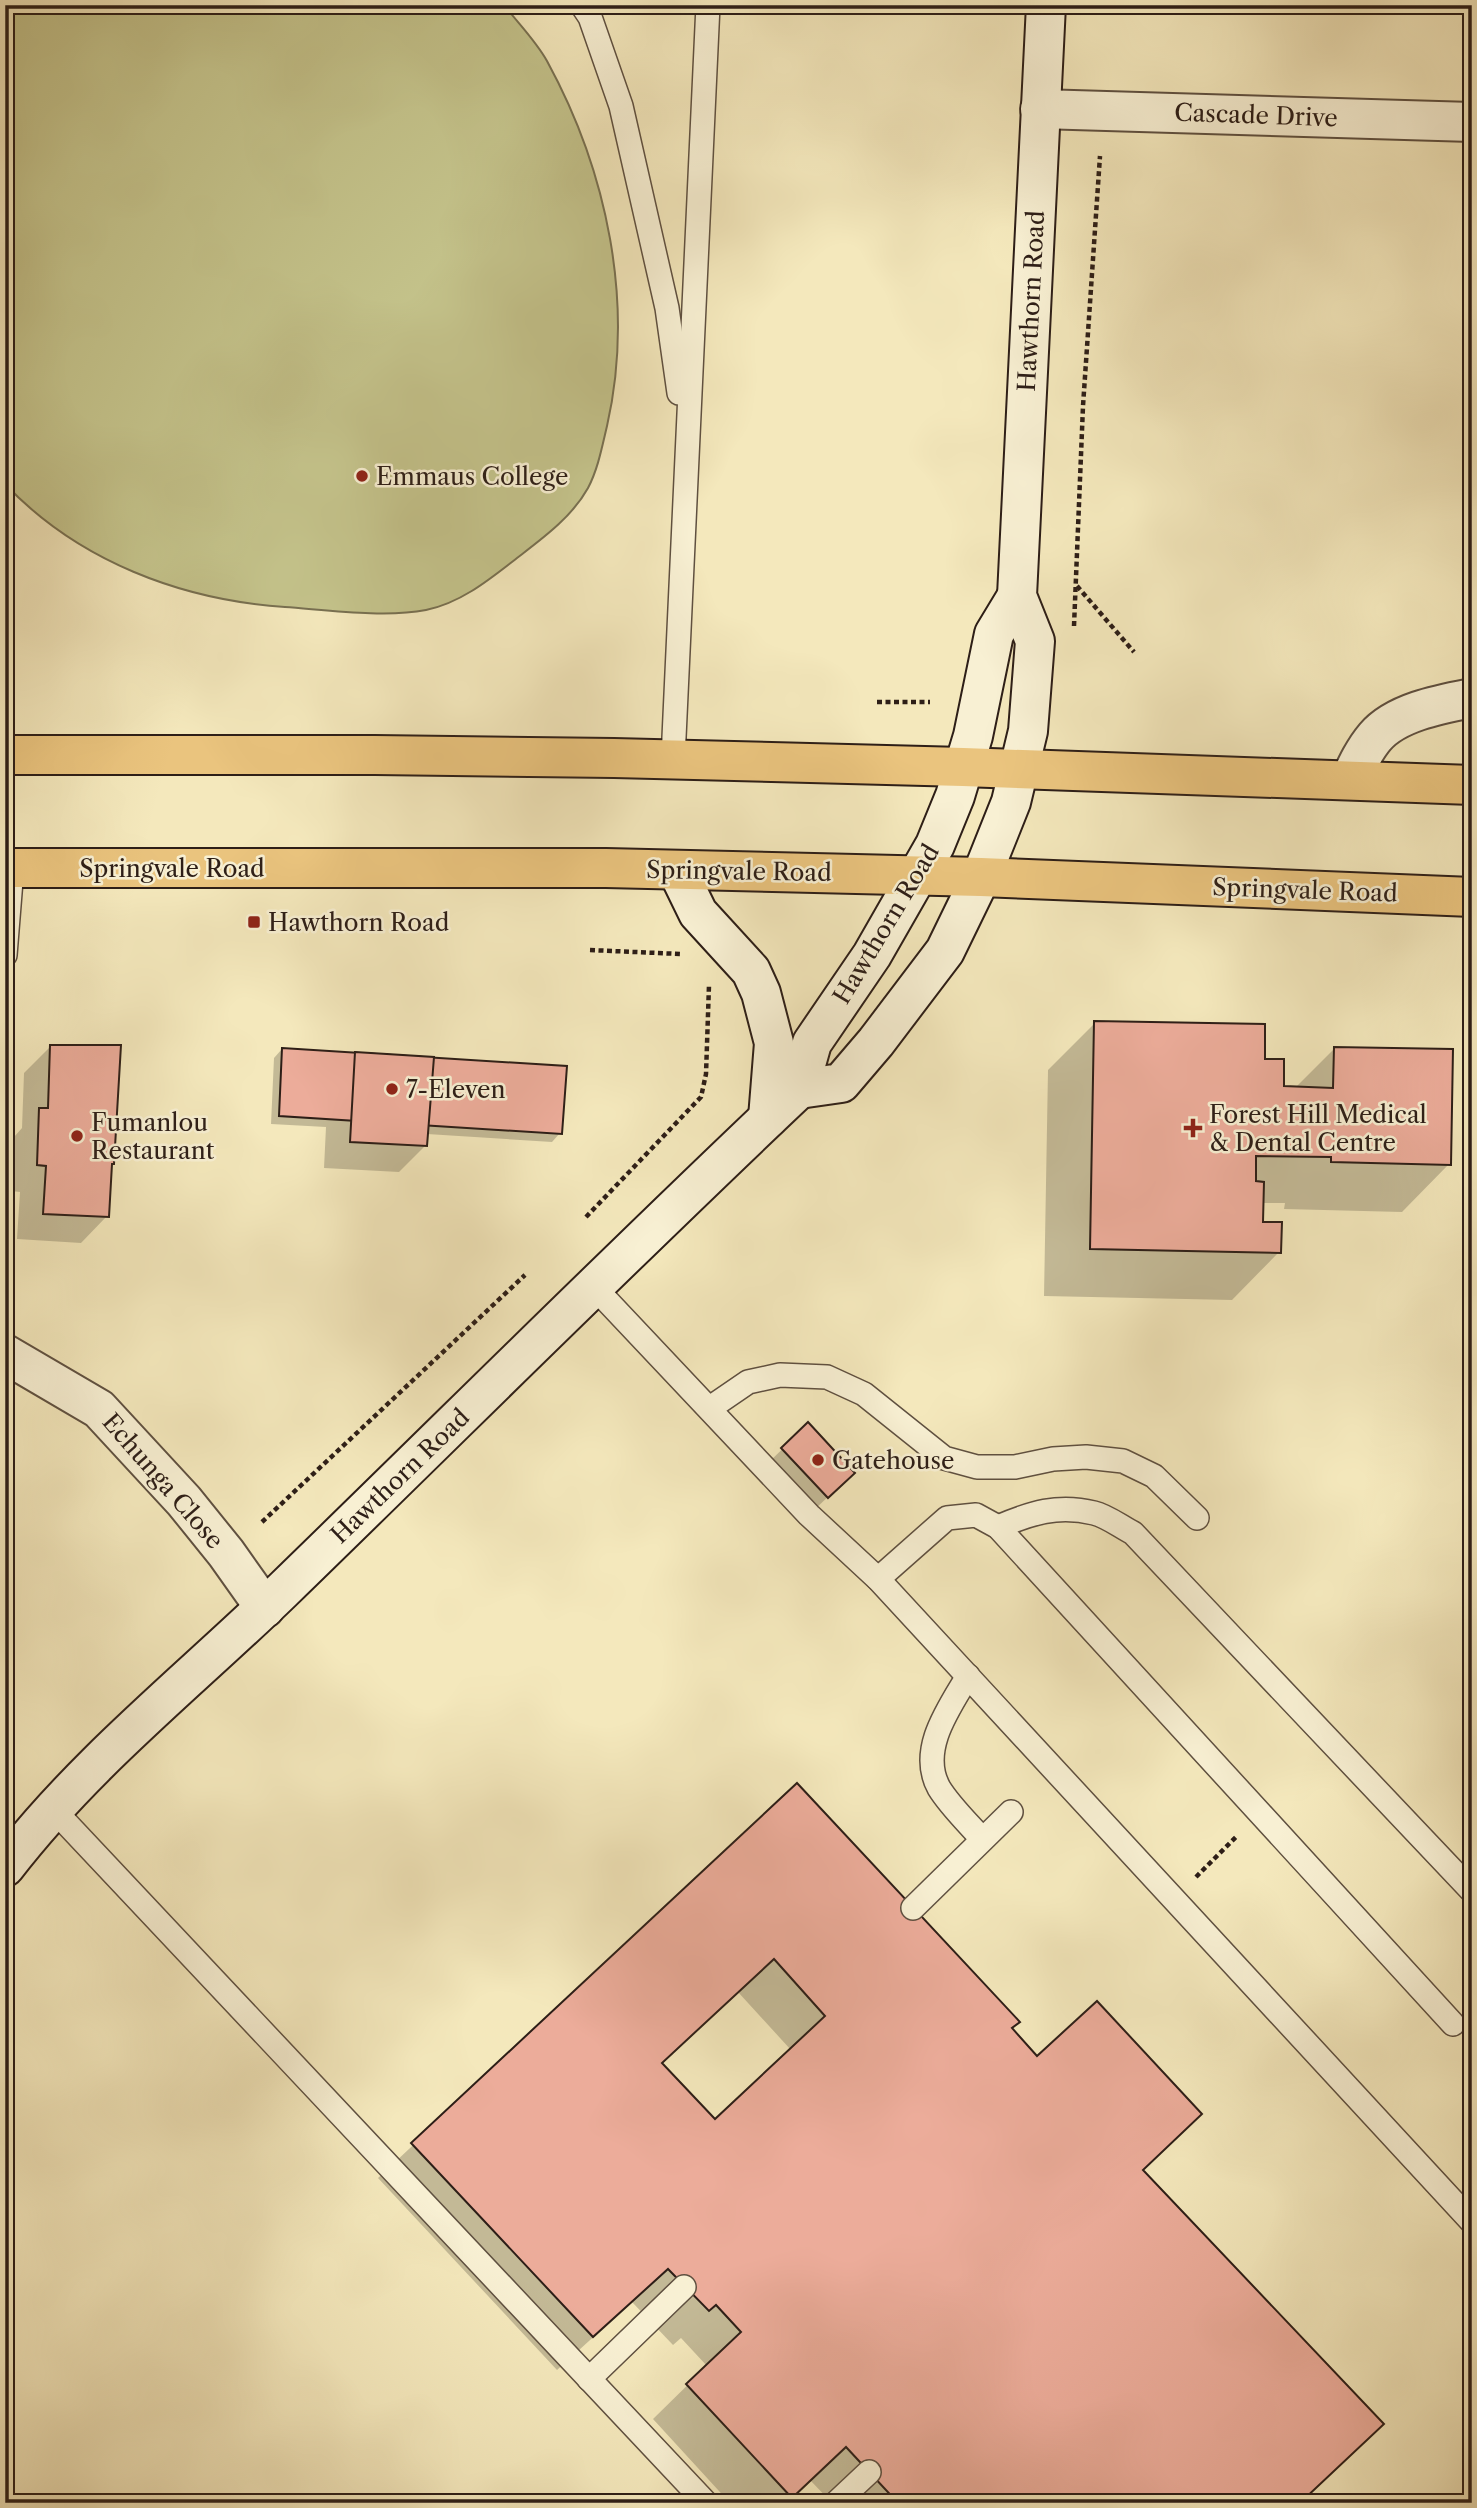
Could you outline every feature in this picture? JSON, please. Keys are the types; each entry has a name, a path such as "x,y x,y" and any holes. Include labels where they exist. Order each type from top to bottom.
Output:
{"highway":[{"path":"5,755 415,755 673,759 1472,785"},
{"name":"Springvale Road","path":"9,868 677,870 981,877 1472,897"}],"main road":[{"name":"Hawthorn Road","path":"799,1089 841,1083 876,1042 945,951 981,877 1011,802 1020,770 1028,730 1035,641 1017,596 1046,5"},
{"name":"Cascade Drive","path":"1040,109 1472,122"},
{"name":"Hawthorn Road","path":"5,1867 53,1809 265,1608 799,1089 812,1043 872,955 920,875 950,808 973,736 994,634 1017,596"},
{"path":"1350,780 1377,734 1400,719 1433,705 1472,698"},
{"path":"677,870 698,912 751,971 761,993 774,1042 768,1118"},
{"name":"Echunga Close","path":"5,1354 99,1409 192,1511 265,1608"}],"lane":[{"path":"582,5 590,17 621,106 667,308 686,448"},
{"path":"673,759 708,5"},
{"path":"5,956 9,868"},
{"path":"594,1287 809,1515 878,1579 1472,2222"},
{"path":"710,1408 748,1382 780,1375 827,1377 864,1394 944,1458 977,1467 1015,1467 1053,1459 1086,1457 1123,1461 1154,1476 1197,1518"},
{"path":"998,1527 1022,1516 1055,1508 1096,1513 1133,1533 1472,1891"},
{"path":"878,1579 947,1518 976,1515 998,1527 1452,2024"},
{"path":"968,1676 941,1721 931,1760 939,1787 982,1839"},
{"path":"53,1809 706,2503"},
{"path":"913,1908 1011,1812"},
{"path":"589,2379 684,2287"},
{"path":"836,2503 869,2472"}],"path":[{"path":"1073,639 1083,406 1100,156"},
{"path":"1076,585 1134,652"},
{"path":"877,702 930,702"},
{"path":"590,950 693,955"},
{"path":"586,1217 701,1097 706,1074 709,981"},
{"path":"262,1522 525,1275"},
{"path":"1174,1898 1260,1813"}],"shaded area":[{"name":"Emmaus College","path":"5,5 504,5 543,54 568,103 600,192 610,239 618,333 615,380 597,466 588,488 574,508 537,543 463,596 439,607 393,613 246,603 208,596 133,572 98,555 65,535 34,511 5,484"}],"building":[{"path":"1094,1021 1265,1024 1265,1059 1284,1059 1284,1086 1333,1088 1334,1047 1453,1049 1451,1165 1331,1162 1331,1157 1256,1156 1256,1181 1264,1182 1263,1222 1282,1222 1281,1253 1090,1249"},
{"name":"Fumanlou Restaurant","path":"50,1045 121,1045 109,1217 43,1214 46,1166 37,1165 39,1108 48,1108"},
{"path":"282,1048 567,1066 562,1134 279,1116"},
{"name":"7-Eleven","path":"355,1052 434,1057 427,1146 350,1142"},
{"name":"Gatehouse","path":"808,1422 855,1473 828,1498 781,1448"},
{"path":"797,1783 1020,2022 1012,2028 1037,2056 1097,2001 1202,2114 1143,2170 1384,2424 1300,2503 898,2503 846,2447 792,2498 686,2384 741,2332 716,2305 709,2311 668,2269 593,2337 411,2143","holes":["774,1959 825,2016 715,2119 662,2063"]}],"place":[{"name":"Emmaus College","path":"362,476"},
{"name":"Hawthorn Road","path":"254,922"},
{"name":"7-Eleven","path":"392,1089"},
{"name":"Forest Hill Medical & Dental Centre","path":"1193,1128"},
{"name":"Fumanlou Restaurant","path":"77,1136"},
{"name":"Gatehouse","path":"818,1460"}]}
